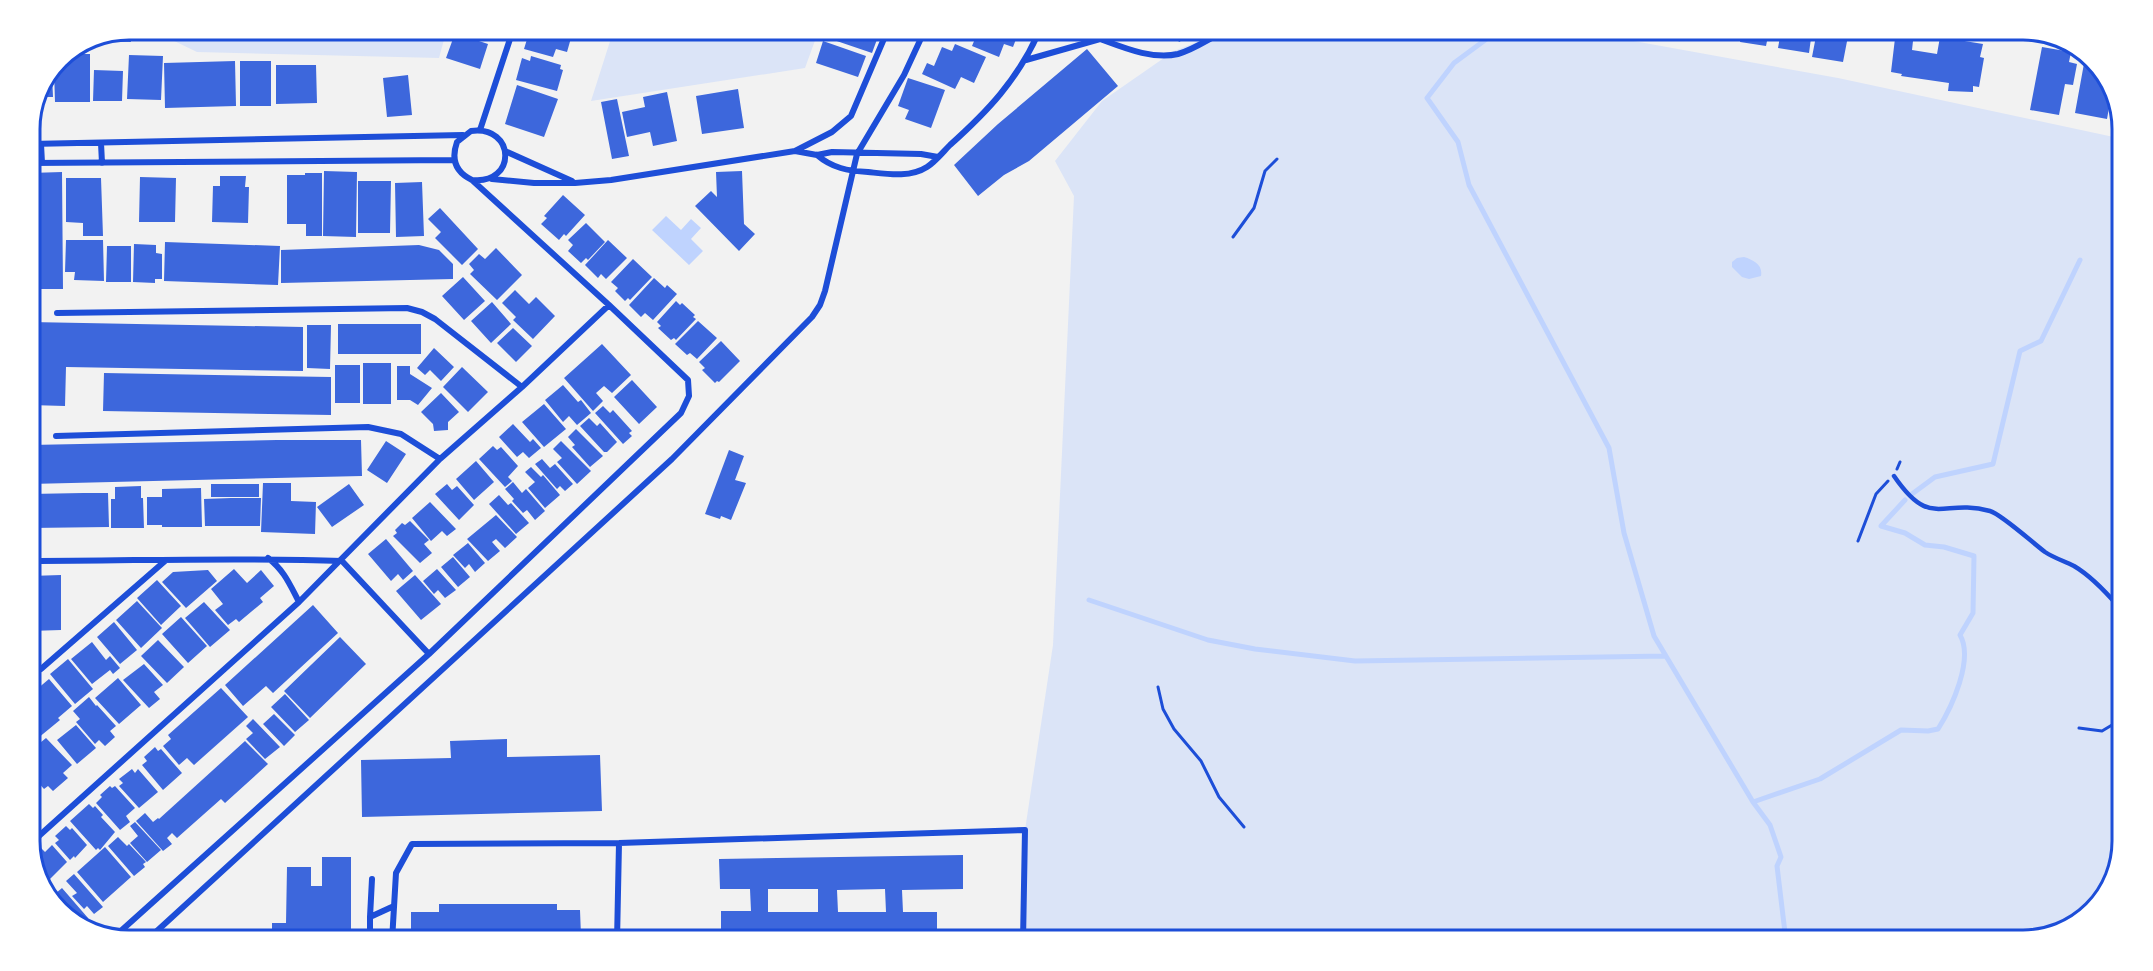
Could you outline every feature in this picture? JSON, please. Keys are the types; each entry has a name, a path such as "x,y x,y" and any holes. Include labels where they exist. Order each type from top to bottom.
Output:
{"street":[{"path":"480,130 508,41"},
{"path":"472,180 575,183 611,180 795,151 831,132 851,116 882,41"},
{"path":"158,930 672,459 812,317 825,291 857,154 904,75 920,41"},
{"path":"817,155 828,165 854,171 895,174 909,173 927,167 976,122 1011,82 1026,60 1035,41"},
{"path":"1026,60 1094,41"},
{"path":"1107,41 1161,56 1177,54 1205,41"},
{"path":"122,930 429,654 681,413 689,396 688,380 472,180 460,172 454,160 457,142 463,135 471,131 489,131 502,142 505,151 503,167 491,179"},
{"path":"454,160 42,163 41,144 463,135"},
{"path":"101,143 102,163"},
{"path":"505,151 575,183"},
{"path":"795,151 817,155 832,152 921,154 938,157"},
{"path":"41,834 300,602 440,459 522,387 609,305"},
{"path":"57,313 406,308 422,312 435,319 522,387"},
{"path":"56,436 369,427 401,434 440,459"},
{"path":"41,561 267,558 342,561 429,654"},
{"path":"267,558 284,573 300,602"},
{"path":"41,669 165,561"},
{"path":"393,930 396,873 412,844 619,843 1025,830 1023,930"},
{"path":"617,930 619,843"},
{"path":"370,930 372,879"},
{"path":"370,917 394,906"}],"lane":[{"path":"1894,476 1905,492 1916,502 1930,509 1992,511 2046,553 2083,573 2105,590 2112,599"}],"path":[{"path":"1233,237 1254,208 1265,171 1278,159"},
{"path":"1858,541 1876,494 1894,476 1900,462"},
{"path":"1158,687 1163,709 1174,729 1201,760 1219,797 1244,827"},
{"path":"2079,728 2102,731 2112,725"}],"shaded area":[{"path":"174,41 444,41 439,58 197,52"},
{"path":"610,41 815,41 805,68 591,101"},
{"path":"1200,41 1634,41 1838,78 2112,137 2112,842 2111,859 2106,876 2090,900 2073,916 2052,926 2024,930 1024,930 1025,830 1053,645 1074,196 1055,161 1102,101 1174,51"}],"water":[{"path":"666,216 681,230 691,219 701,228 691,239 703,251 689,265 652,230"},
{"path":"1744,257 1757,264 1761,269 1761,276 1749,279 1742,277 1732,267 1732,262"}],"building":[{"path":"452,41 479,41 488,44 480,69 446,58"},
{"path":"526,41 570,41 567,52 556,49 553,57 524,49"},
{"path":"823,41 866,56 858,77 816,63"},
{"path":"837,41 876,41 872,53"},
{"path":"974,41 1015,41 1013,47 1004,44 999,57 972,46"},
{"path":"1740,41 1767,41 1766,46"},
{"path":"1779,41 1811,41 1809,53 1778,48"},
{"path":"1815,41 1847,41 1843,62 1812,57"},
{"path":"1895,41 1913,41 1912,50 1937,54 1939,41 1983,44 1980,57 1984,58 1979,87 1973,86 1973,92 1948,91 1949,83 1901,76 1902,74 1891,72"},
{"path":"955,44 986,57 974,83 961,77 955,89 922,74 927,63 934,66 942,47 952,51"},
{"path":"2042,47 2068,52 2071,54 2069,62 2077,64 2073,85 2065,84 2059,115 2030,110"},
{"path":"1087,49 1118,86 1029,161 1004,175 978,196 954,165 998,124"},
{"path":"82,54 90,54 90,102 55,102 54,83 59,75"},
{"path":"129,55 163,56 161,100 127,99"},
{"path":"531,56 561,65 560,69 563,70 557,91 516,80 522,58 530,61"},
{"path":"235,61 236,106 165,108 164,63"},
{"path":"240,61 271,61 271,106 240,106"},
{"path":"276,65 316,65 317,103 276,104"},
{"path":"2084,65 2094,75 2106,95 2109,107 2107,119 2075,113"},
{"path":"94,70 123,71 122,101 93,101"},
{"path":"408,75 412,115 387,117 383,78"},
{"path":"908,78 945,90 931,128 905,119 909,110 898,106"},
{"path":"517,85 558,99 544,137 505,124"},
{"path":"53,86 53,97 47,97"},
{"path":"738,89 744,128 702,134 696,96"},
{"path":"667,92 677,141 653,146 650,132 627,137 622,112 645,107 643,97"},
{"path":"617,99 629,156 612,159 601,102"},
{"path":"324,171 357,172 356,237 323,236"},
{"path":"742,171 744,224 755,234 739,251 695,206 711,191 717,197 716,172"},
{"path":"62,172 63,289 41,289 41,173"},
{"path":"305,173 322,173 322,236 306,236 306,224 287,224 287,175 305,175"},
{"path":"220,176 246,176 245,187 249,187 248,223 212,222 213,186 220,186"},
{"path":"140,177 176,178 175,222 139,222"},
{"path":"66,178 101,178 103,236 83,236 83,223 66,222"},
{"path":"358,181 391,181 390,233 358,233"},
{"path":"422,182 424,236 396,237 395,183"},
{"path":"563,195 585,215 566,236 564,234 559,240 541,224 547,218 544,216"},
{"path":"440,208 478,249 462,265 435,238 441,232 428,219"},
{"path":"586,223 605,242 588,260 586,258 581,263 568,251 573,245 568,240"},
{"path":"66,240 103,240 104,281 74,280 75,272 65,272"},
{"path":"608,240 627,258 606,279 601,274 598,278 585,265"},
{"path":"165,242 280,246 278,285 164,281"},
{"path":"134,244 156,245 156,253 162,254 162,279 155,279 155,283 133,282"},
{"path":"419,245 439,250 453,264 453,279 281,283 281,250"},
{"path":"107,246 131,246 131,282 106,282"},
{"path":"496,248 522,275 497,300 470,274 474,270 469,264 479,254 485,259"},
{"path":"633,259 652,277 630,300 628,298 625,301 615,291 618,288 611,282"},
{"path":"463,277 485,301 464,320 442,296"},
{"path":"654,278 665,288 667,285 677,294 653,320 645,313 641,317 629,305"},
{"path":"515,290 529,304 536,297 555,316 533,339 513,320 516,317 502,303"},
{"path":"676,301 680,305 682,303 695,315 693,317 696,319 676,340 674,338 671,340 658,328 661,326 657,322"},
{"path":"492,302 511,324 491,343 471,321"},
{"path":"698,321 717,338 697,359 690,353 687,355 675,344"},
{"path":"41,322 303,327 303,371 66,367 65,406 41,405"},
{"path":"338,324 421,324 421,354 338,354"},
{"path":"307,325 331,325 330,369 307,368"},
{"path":"513,328 532,346 516,362 497,343"},
{"path":"721,341 740,361 719,382 715,383 702,370 705,368 699,362"},
{"path":"602,344 631,375 612,393 604,386 596,393 603,401 593,411 564,378"},
{"path":"434,348 454,367 441,381 430,370 425,375 417,368"},
{"path":"363,363 391,363 391,404 363,404"},
{"path":"335,365 360,365 360,403 335,403"},
{"path":"397,366 410,366 410,374 432,388 418,405 410,400 397,400"},
{"path":"462,367 488,392 468,412 443,387"},
{"path":"104,373 331,377 331,415 103,411"},
{"path":"632,380 657,407 639,424 614,397"},
{"path":"563,385 578,402 581,400 591,413 577,425 569,416 563,422 545,400"},
{"path":"441,393 459,412 448,422 448,430 434,431 433,424 421,412"},
{"path":"544,404 566,429 544,447 522,422"},
{"path":"603,406 610,413 613,410 632,431 629,433 632,436 623,444 595,413"},
{"path":"589,418 597,426 600,423 617,442 607,452 604,452 580,426"},
{"path":"513,424 530,442 533,439 541,448 529,458 523,452 517,457 499,437"},
{"path":"576,429 603,456 590,467 572,447 575,445 568,437"},
{"path":"361,440 362,476 41,484 41,445"},
{"path":"386,441 406,454 387,483 367,470"},
{"path":"561,441 591,471 577,484 557,462 562,458 553,449"},
{"path":"493,446 497,450 501,447 518,466 508,477 512,481 505,487 479,459"},
{"path":"729,450 744,456 735,480 746,483 731,520 705,514"},
{"path":"542,459 550,468 555,464 573,484 565,491 560,486 557,489 535,464"},
{"path":"476,461 494,482 474,500 456,479"},
{"path":"531,467 541,477 543,475 560,495 545,508 528,488 535,482 525,472"},
{"path":"513,482 522,493 526,489 545,511 535,520 527,510 523,513 505,489"},
{"path":"263,483 291,483 291,501 316,502 315,534 261,532"},
{"path":"211,484 259,484 259,497 211,497"},
{"path":"349,484 364,505 332,527 317,507"},
{"path":"447,484 452,490 457,486 474,505 459,520 435,494"},
{"path":"141,486 144,528 111,528 111,499 115,499 115,487"},
{"path":"201,488 202,527 147,525 147,497 162,497 162,489"},
{"path":"108,493 109,527 41,528 41,494"},
{"path":"499,495 508,505 511,503 529,523 516,534 489,504"},
{"path":"261,498 260,526 205,526 204,499"},
{"path":"430,502 456,529 447,536 442,531 431,541 412,518"},
{"path":"496,515 517,537 505,548 496,539 492,542 500,551 488,561 467,539"},
{"path":"410,521 429,540 424,544 432,553 420,563 393,536 402,523 405,525"},
{"path":"386,539 413,571 403,580 398,574 391,581 368,554"},
{"path":"468,543 485,563 475,572 469,564 465,568 453,555"},
{"path":"453,557 470,577 458,587 441,567"},
{"path":"234,569 247,583 261,570 274,586 260,598 263,602 239,622 236,619 228,625 215,610 223,604 211,589"},
{"path":"437,569 456,590 445,598 438,590 434,594 423,581"},
{"path":"208,570 217,581 186,608 162,582 173,572"},
{"path":"61,575 61,630 41,631 41,576"},
{"path":"415,575 441,604 421,620 396,591"},
{"path":"157,580 181,606 161,625 137,598"},
{"path":"137,601 162,628 141,648 116,620"},
{"path":"204,602 230,630 210,647 185,618"},
{"path":"313,605 338,633 273,693 266,686 243,706 225,685"},
{"path":"181,617 207,646 188,663 162,634"},
{"path":"114,622 137,650 120,664 97,637"},
{"path":"340,637 366,664 310,718 284,691"},
{"path":"158,640 184,667 167,683 141,656"},
{"path":"92,642 106,660 110,656 120,668 113,674 110,670 92,684 71,659"},
{"path":"68,659 93,689 75,704 50,674"},
{"path":"144,664 163,685 154,692 160,699 149,708 123,680"},
{"path":"118,678 141,705 119,724 95,698"},
{"path":"49,679 72,706 58,718 60,720 41,736 41,686"},
{"path":"221,688 248,717 194,765 187,758 179,765 163,746 171,739 168,735"},
{"path":"285,694 309,720 295,732 271,707"},
{"path":"89,697 116,726 110,731 115,737 105,746 99,740 95,744 76,722 80,719 73,711"},
{"path":"274,714 295,735 284,746 263,724"},
{"path":"253,719 280,747 265,759 246,739 253,733 246,726"},
{"path":"76,725 96,748 77,764 57,740"},
{"path":"46,738 72,765 63,773 68,778 53,791 48,786 44,789 41,786 41,742"},
{"path":"507,739 507,757 600,755 602,811 362,817 361,760 451,758 450,741"},
{"path":"245,741 268,764 225,803 221,799 177,838 172,833 167,838 172,844 163,851 136,821 145,813 153,822 159,819"},
{"path":"155,747 158,751 161,749 182,773 163,790 142,765 147,761 144,757"},
{"path":"132,769 135,773 138,769 158,792 139,808 119,786 123,783 119,779"},
{"path":"110,786 112,788 115,786 135,808 126,816 130,822 120,830 96,803 102,797 100,795"},
{"path":"89,804 93,808 95,806 103,815 101,817 115,832 100,850 98,848 96,850 70,821"},
{"path":"135,822 161,850 147,862 130,843 138,836 130,826"},
{"path":"66,826 70,830 72,828 87,845 75,858 74,856 70,860 55,843 59,840 55,836"},
{"path":"118,837 127,846 129,844 146,862 143,864 145,867 134,876 108,846"},
{"path":"52,845 67,862 49,880 42,859 41,848 45,852"},
{"path":"105,847 131,877 103,902 77,872"},
{"path":"963,855 963,889 902,890 903,912 937,912 937,930 721,930 721,911 751,911 750,889 720,889 719,859","holes":["768,889 818,889 818,912 768,912","885,889 886,912 838,912 837,890"]},
{"path":"322,857 351,857 351,930 272,930 272,923 286,923 287,867 311,867 311,886 322,886"},
{"path":"74,874 103,907 94,914 87,906 84,909 72,896 77,893 66,881"},
{"path":"62,888 88,918 86,920 75,912 56,893"},
{"path":"439,904 557,904 557,910 580,910 581,930 411,930 411,912 439,912"}],"waterway":[{"path":"1484,41 1454,63 1427,98 1458,142 1469,185 1609,448 1624,533 1654,636 1753,802 1770,825 1781,857 1777,866 1785,930"},
{"path":"1912,494 1935,477 1993,464 2020,351 2041,341 2080,260"},
{"path":"1753,802 1820,779 1901,730 1938,729 1949,708 1960,683 1963,669 1964,645 1960,635 1973,613 1974,556 1944,547 1925,545 1905,533 1881,526 1905,500"},
{"path":"1089,600 1208,640 1255,649 1355,661 1665,656"}]}
